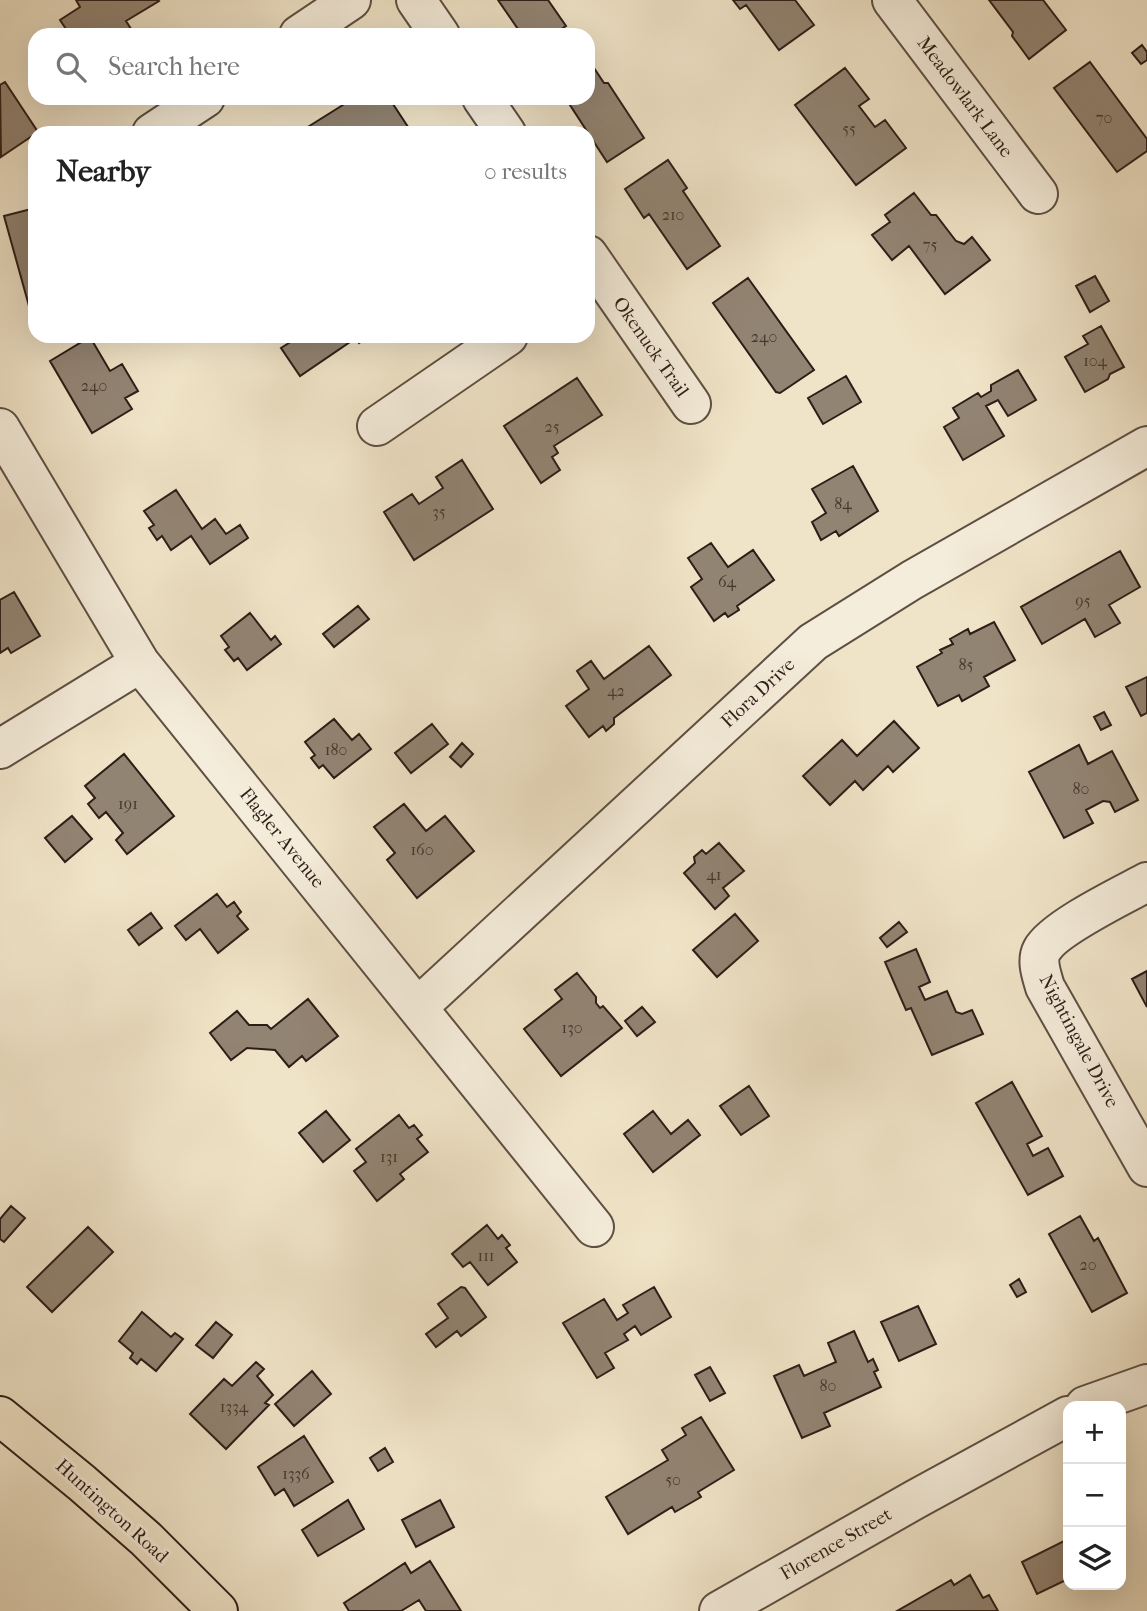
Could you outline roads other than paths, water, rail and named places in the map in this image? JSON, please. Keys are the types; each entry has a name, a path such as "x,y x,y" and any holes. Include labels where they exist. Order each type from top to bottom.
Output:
{"main road":[{"name":"Huntington Road","path":"0,1416 146,1539 218,1611"}],"street":[{"path":"309,28 351,0"},
{"path":"416,0 435,28"},
{"name":"Meadowlark Lane","path":"892,0 1038,194"},
{"path":"163,126 194,105"},
{"path":"487,105 501,126"},
{"name":"Okenuck Trail","path":"595,274 691,404"},
{"path":"377,426 498,343"},
{"name":"Flagler Avenue","path":"0,428 140,663 594,1227"},
{"name":"Flora Drive","path":"418,1007 813,642 912,580 1147,446"},
{"path":"0,749 140,663"},
{"name":"Nightingale Drive","path":"1147,882 1065,928 1042,950 1039,967 1045,986 1147,1167"},
{"path":"1099,1401 1147,1384"},
{"name":"Florence Street","path":"719,1611 1063,1419"}]}
